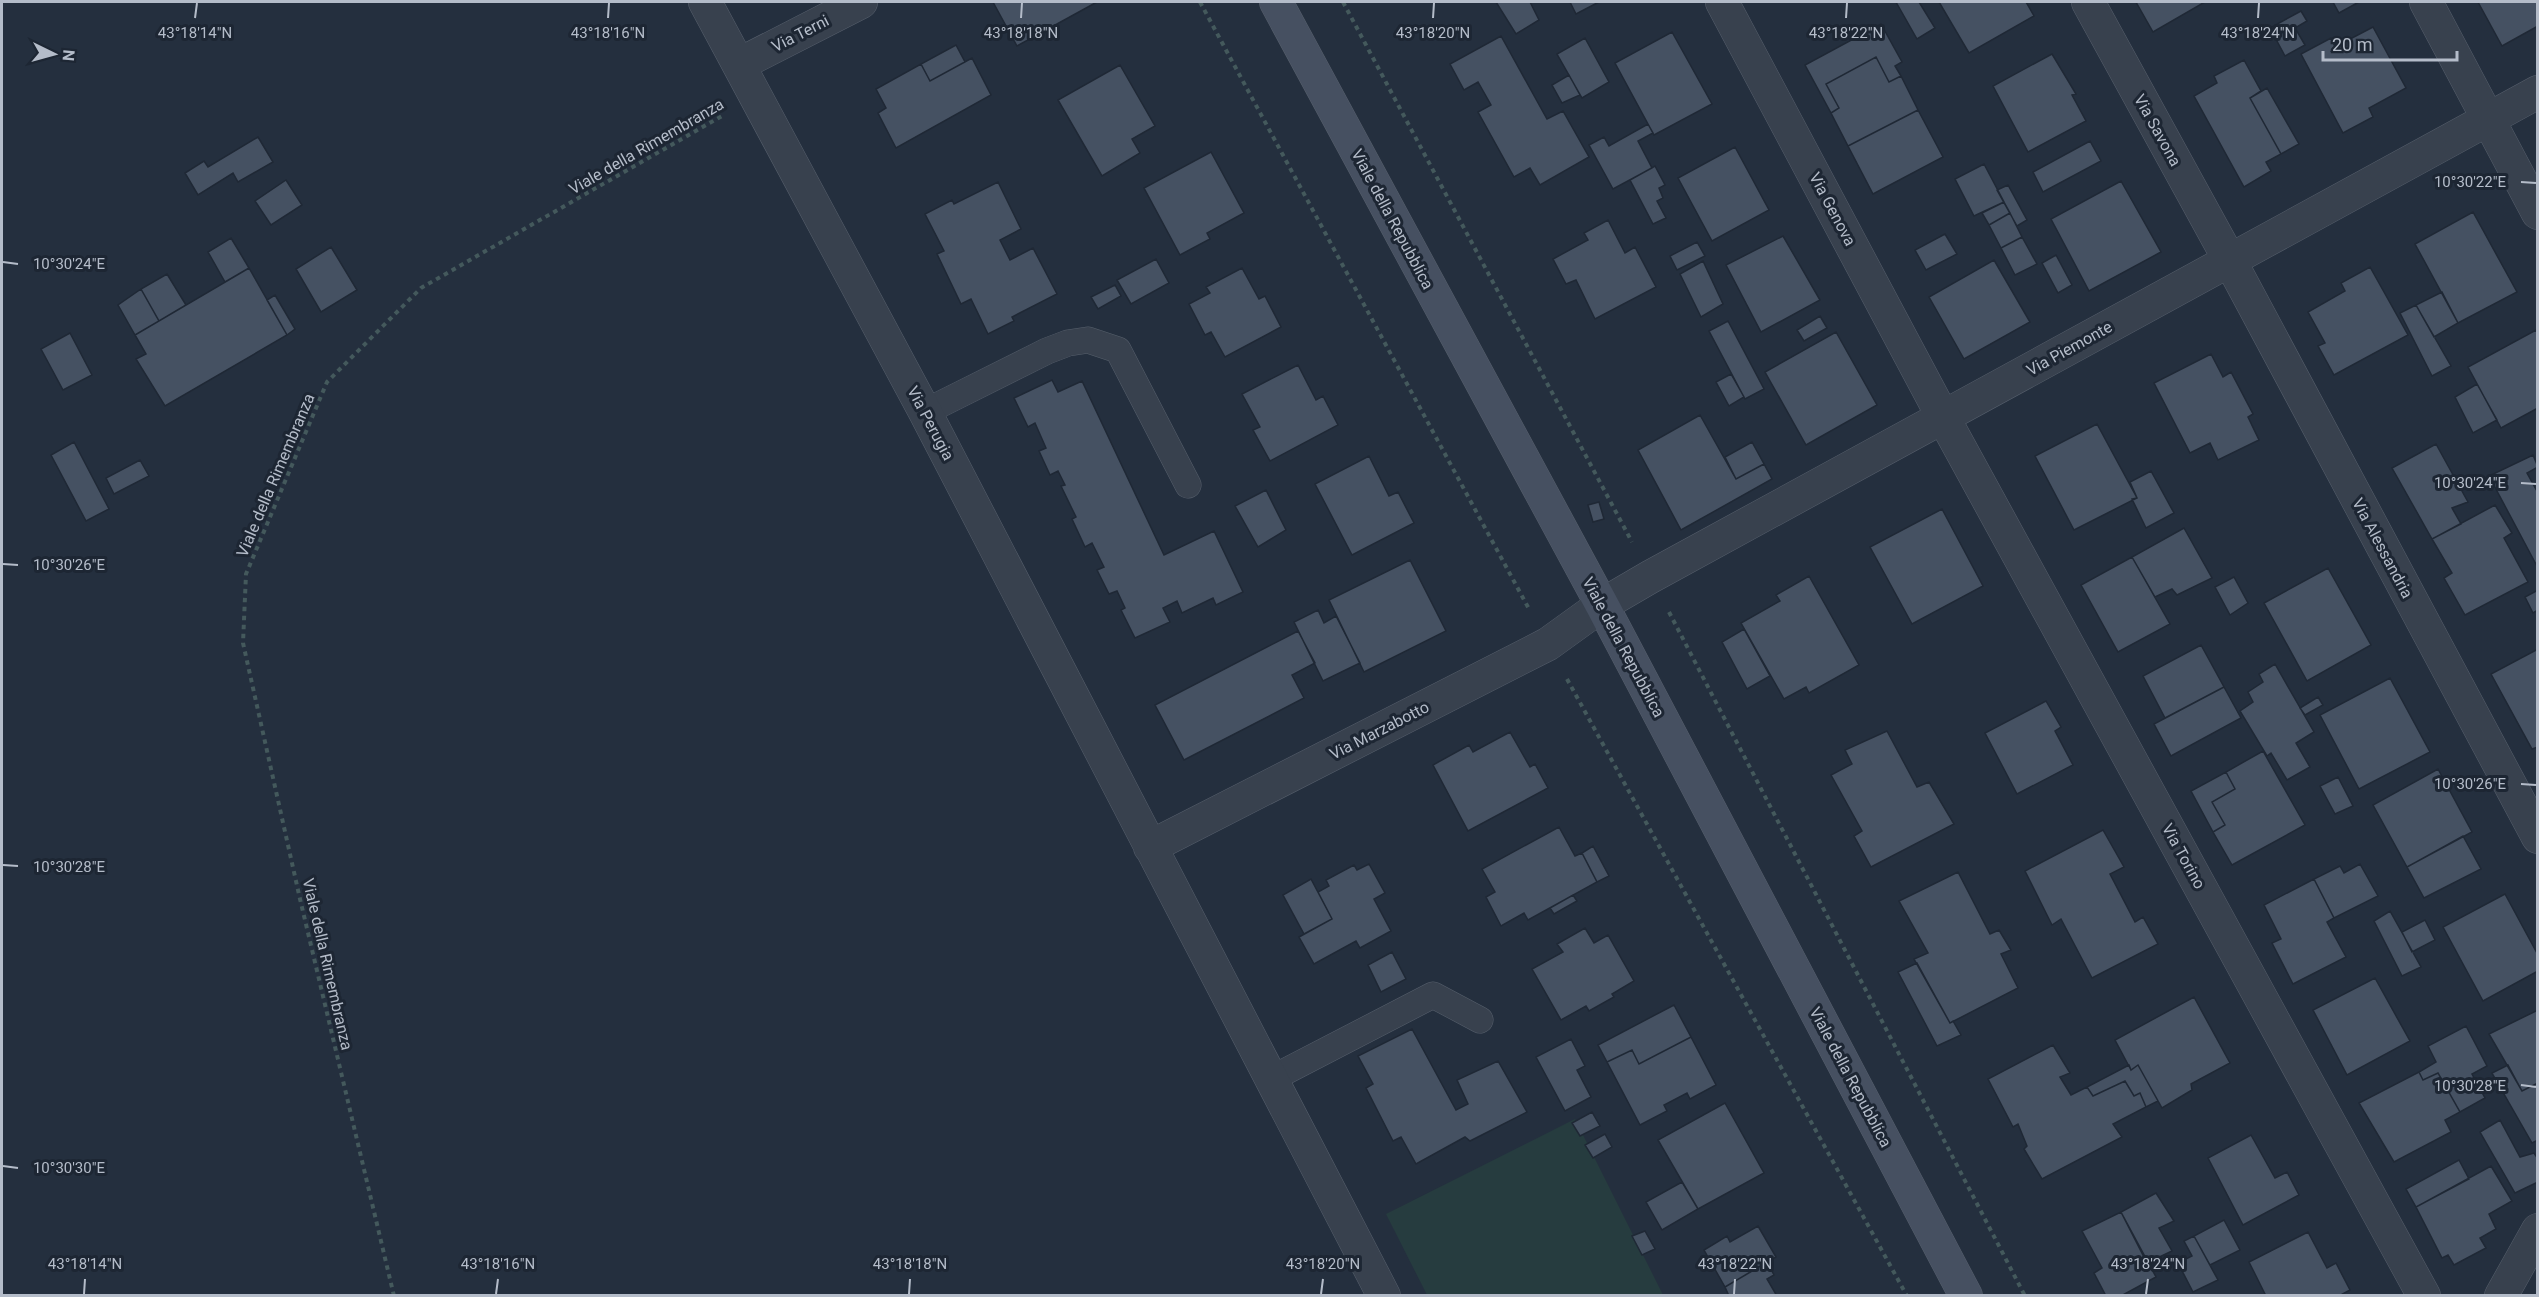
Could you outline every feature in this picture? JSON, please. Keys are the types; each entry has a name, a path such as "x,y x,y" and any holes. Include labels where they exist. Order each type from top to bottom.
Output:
{"street":[{"name":"Via Perugia","path":"705,2 925,412 1384,1296"},
{"name":"Via Terni","path":"740,64 861,2"},
{"name":"Viale della Repubblica","path":"1276,2 1602,605 1966,1296"},
{"name":"Via Genova","path":"1722,2 1944,417"},
{"name":"Via Savona","path":"2088,2 2229,260"},
{"path":"2426,2 2538,213"},
{"name":"Via Piemonte","path":"1602,605 2538,92"},
{"name":"Via Alessandria","path":"2229,260 2538,837"},
{"name":"Via Torino","path":"1944,417 2424,1296"},
{"name":"Via Marzabotto","path":"1150,847 1548,644 1602,605"},
{"path":"2501,1296 2538,1230"}],"lane":[{"path":"925,412 1047,351 1088,340 1107,345 1118,351 1188,485"},
{"path":"1272,1079 1432,995 1480,1020"}],"path":[{"path":"1343,2 1650,577 2025,1296"},
{"name":"Viale della Rimembranza","path":"394,1296 300,899 243,643 246,574 327,382 421,288 682,140 756,95"}],"green space":[{"path":"1575,1119 1663,1295 1427,1295 1386,1214"}],"building":[{"path":"993,2 1097,2 1017,46"},
{"path":"1496,2 1530,2 1539,20 1516,34"},
{"path":"1570,2 1599,2 1576,14"},
{"path":"1896,2 1919,2 1935,28 1917,39"},
{"path":"1939,2 2026,2 2034,16 1969,53"},
{"path":"2136,2 2205,2 2153,32"},
{"path":"2333,2 2359,2 2339,13"},
{"path":"2478,2 2538,2 2538,26 2502,46"},
{"path":"2301,11 2307,21 2295,28 2305,45 2285,56 2270,28"},
{"path":"1881,24 1902,62 1895,66 1901,76 1889,82 1876,57 1826,84 1839,108 1831,113 1805,65"},
{"path":"2373,27 2406,88 2369,108 2373,117 2343,133 2301,54 2331,38 2335,47"},
{"path":"1672,32 1712,104 1654,135 1615,63"},
{"path":"1501,36 1547,119 1563,111 1589,157 1540,185 1530,168 1514,177 1478,112 1491,105 1478,82 1464,90 1450,64"},
{"path":"1585,38 1609,82 1582,98 1557,54"},
{"path":"956,45 965,62 930,81 921,64"},
{"path":"2052,54 2076,94 2072,95 2086,121 2028,152 1993,86"},
{"path":"1876,57 1889,82 1901,76 1918,110 1848,146 1831,113 1839,108 1826,84"},
{"path":"972,58 991,95 896,148 878,113 886,108 876,89 921,64 930,81"},
{"path":"2244,60 2261,91 2250,98 2281,154 2266,162 2271,171 2244,187 2194,96 2217,83 2214,76"},
{"path":"1120,65 1155,126 1132,139 1140,153 1102,176 1058,100"},
{"path":"1569,75 1580,95 1562,103 1552,85"},
{"path":"2267,88 2299,144 2281,154 2250,98"},
{"path":"1918,110 1943,157 1873,194 1848,146"},
{"path":"1648,124 1653,133 1638,141 1652,168 1613,189 1589,145 1604,137 1609,146"},
{"path":"258,137 273,162 238,182 233,173 198,195 185,173 204,161 208,167"},
{"path":"2090,141 2101,161 2043,192 2033,172"},
{"path":"1735,147 1769,210 1712,241 1678,178"},
{"path":"1211,152 1244,213 1207,233 1210,239 1180,255 1144,188"},
{"path":"1984,164 2004,202 1974,216 1955,179"},
{"path":"1655,166 1665,185 1659,188 1663,198 1657,201 1666,218 1653,224 1630,180"},
{"path":"286,180 302,205 271,225 255,201"},
{"path":"2121,181 2161,252 2089,291 2051,219"},
{"path":"998,182 1021,229 1000,240 1010,260 1033,248 1057,294 1012,317 1014,321 988,334 971,299 961,304 937,254 944,251 925,214 952,200 954,204"},
{"path":"2008,185 2027,220 2017,226 1997,190"},
{"path":"2004,202 2010,213 1989,225 1982,213"},
{"path":"2473,212 2517,292 2458,323 2415,244"},
{"path":"2010,213 2022,237 2001,248 1989,225"},
{"path":"1608,220 1625,253 1635,247 1656,287 1595,319 1576,280 1566,284 1553,259 1588,240 1584,233"},
{"path":"1945,234 1957,254 1926,270 1915,250"},
{"path":"1783,236 1820,300 1761,332 1726,265"},
{"path":"2022,237 2037,264 2015,275 2001,248"},
{"path":"231,238 249,268 225,282 208,252"},
{"path":"1697,242 1705,256 1677,270 1670,256"},
{"path":"331,247 357,290 321,312 296,269"},
{"path":"2056,255 2072,285 2058,293 2042,263"},
{"path":"1156,259 1169,283 1131,304 1117,280"},
{"path":"1994,260 2030,322 1964,359 1929,297"},
{"path":"1703,261 1723,304 1701,317 1680,274"},
{"path":"2370,267 2408,335 2334,375 2318,346 2325,343 2308,312 2345,291 2341,283"},
{"path":"249,268 287,335 165,406 136,359 146,354 135,335"},
{"path":"1242,268 1259,299 1265,296 1281,327 1225,357 1211,332 1205,335 1189,304 1210,293 1206,287"},
{"path":"167,274 186,305 159,321 141,289"},
{"path":"1115,285 1121,296 1098,309 1091,297"},
{"path":"141,289 159,321 135,335 118,305"},
{"path":"2442,292 2458,323 2434,337 2416,305"},
{"path":"275,295 295,329 287,335 267,300"},
{"path":"2416,305 2451,366 2432,376 2400,313"},
{"path":"1820,316 1827,328 1804,341 1797,330"},
{"path":"1728,321 1764,389 1745,399 1709,331"},
{"path":"2536,330 2538,333 2538,408 2501,428 2468,367"},
{"path":"1836,332 1877,405 1806,445 1765,372"},
{"path":"70,333 92,375 63,390 41,349"},
{"path":"2211,354 2223,377 2231,372 2253,414 2248,417 2259,440 2218,460 2210,443 2190,453 2154,383"},
{"path":"1298,365 1316,400 1323,396 1338,425 1270,461 1253,430 1260,427 1242,394"},
{"path":"1731,374 1744,397 1729,406 1716,382"},
{"path":"1052,380 1058,392 1082,381 1164,555 1214,531 1243,592 1216,605 1213,598 1182,613 1177,601 1163,608 1170,622 1135,638 1121,610 1125,608 1117,591 1109,594 1097,570 1104,567 1092,543 1085,547 1072,519 1076,517 1061,486 1065,485 1058,471 1050,475 1039,451 1046,448 1035,423 1028,427 1014,398"},
{"path":"2477,384 2497,420 2473,433 2455,397"},
{"path":"1700,415 1736,479 1764,464 1772,479 1681,530 1638,450"},
{"path":"2097,424 2137,498 2074,530 2035,456"},
{"path":"74,442 109,509 86,521 51,455"},
{"path":"1752,442 1764,464 1736,479 1725,457"},
{"path":"2436,444 2468,502 2452,508 2461,524 2432,539 2392,468"},
{"path":"2533,455 2538,467 2527,473 2538,493 2538,568 2489,476"},
{"path":"1369,456 1389,496 1398,492 1414,523 1352,555 1315,484"},
{"path":"140,460 149,476 114,494 106,478"},
{"path":"2151,471 2174,513 2146,528 2132,499 2137,498 2130,482"},
{"path":"1266,490 1286,530 1258,547 1235,506"},
{"path":"1599,502 1604,519 1593,522 1588,505"},
{"path":"2495,505 2512,533 2504,538 2528,582 2465,615 2444,578 2452,573 2432,539"},
{"path":"1942,509 1983,586 1912,624 1870,547"},
{"path":"2184,528 2212,578 2177,595 2172,589 2155,597 2132,557"},
{"path":"2132,557 2170,624 2118,652 2081,585"},
{"path":"1410,560 1446,631 1364,672 1329,600"},
{"path":"2328,568 2371,645 2307,681 2264,603"},
{"path":"1809,576 1859,665 1809,693 1806,687 1784,699 1741,623 1780,601 1776,595"},
{"path":"2234,577 2248,603 2230,615 2215,587"},
{"path":"2538,590 2538,610 2533,613 2525,597"},
{"path":"1318,610 1324,623 1336,616 1360,663 1323,681 1294,622"},
{"path":"1744,629 1770,676 1747,689 1722,642"},
{"path":"1298,631 1315,663 1292,675 1304,698 1184,760 1155,705"},
{"path":"2201,645 2224,687 2165,718 2143,676"},
{"path":"2538,649 2538,747 2532,749 2491,674"},
{"path":"2275,664 2314,732 2296,743 2310,767 2287,780 2271,753 2267,756 2240,711 2253,702 2248,692 2263,682 2259,674"},
{"path":"2390,678 2430,752 2359,789 2320,715"},
{"path":"2224,687 2241,718 2171,756 2154,724"},
{"path":"2318,697 2323,705 2305,715 2300,708"},
{"path":"2046,701 2061,727 2055,731 2073,765 2017,794 1985,733"},
{"path":"1887,731 1917,787 1929,782 1954,824 1871,867 1854,836 1862,831 1831,775 1852,764 1845,750"},
{"path":"1510,732 1530,767 1535,764 1548,788 1468,831 1433,765 1469,745 1473,752"},
{"path":"2263,751 2305,825 2232,865 2213,832 2225,825 2212,802 2235,789 2226,772"},
{"path":"2438,769 2472,832 2407,867 2373,805"},
{"path":"2226,772 2235,789 2212,802 2225,825 2213,832 2191,791"},
{"path":"2338,777 2353,806 2335,814 2320,786"},
{"path":"1559,827 1575,856 1582,853 1597,882 1528,920 1524,913 1501,926 1486,897 1495,892 1482,869"},
{"path":"2103,830 2124,867 2110,874 2135,922 2143,917 2158,944 2092,978 2061,919 2052,925 2025,871"},
{"path":"2463,836 2481,869 2424,898 2407,867"},
{"path":"1593,846 1609,876 1597,882 1582,853"},
{"path":"1369,864 1385,893 1374,899 1391,931 1360,948 1356,941 1314,964 1299,937 1332,919 1318,892 1329,886 1326,880 1354,865 1357,870"},
{"path":"2360,864 2378,896 2334,918 2314,879 2340,866 2344,873"},
{"path":"1958,872 1990,934 1999,930 2011,950 2001,954 2018,988 1950,1023 1914,959 1928,953 1899,901"},
{"path":"1311,879 1332,919 1304,934 1283,895"},
{"path":"2314,879 2334,918 2327,922 2346,957 2293,984 2272,943 2281,939 2264,905"},
{"path":"2505,894 2538,955 2538,971 2483,1001 2443,927"},
{"path":"1573,895 1577,901 1554,914 1550,908"},
{"path":"2390,911 2421,967 2402,976 2374,921"},
{"path":"2425,920 2435,940 2412,952 2402,932"},
{"path":"1585,928 1594,943 1608,935 1634,981 1612,994 1614,997 1589,1011 1586,1006 1561,1020 1532,969 1563,952 1557,944"},
{"path":"1392,952 1406,979 1381,992 1368,965"},
{"path":"1917,963 1950,1023 1953,1021 1961,1035 1937,1046 1898,972"},
{"path":"2375,978 2410,1041 2347,1075 2313,1010"},
{"path":"2194,997 2230,1063 2191,1084 2192,1090 2162,1108 2138,1065 2131,1070 2115,1040"},
{"path":"1674,1005 1691,1037 1639,1064 1632,1050 1607,1062 1598,1045"},
{"path":"2538,1010 2538,1083 2522,1091 2489,1034"},
{"path":"2466,1026 2487,1066 2472,1074 2485,1098 2460,1112 2438,1073 2423,1080 2419,1072 2436,1062 2428,1046"},
{"path":"1412,1029 1456,1110 1468,1104 1457,1080 1498,1061 1527,1112 1470,1141 1465,1137 1416,1164 1401,1137 1393,1141 1366,1088 1373,1084 1358,1056"},
{"path":"1691,1037 1716,1085 1690,1099 1687,1093 1664,1105 1667,1111 1640,1125 1607,1062 1632,1050 1639,1064"},
{"path":"1571,1039 1585,1066 1577,1070 1591,1097 1565,1111 1536,1057"},
{"path":"2053,1045 2070,1073 2060,1077 2071,1095 2087,1087 2093,1096 2125,1081 2134,1096 2140,1093 2146,1107 2113,1124 2122,1137 2042,1179 2024,1149 2027,1146 2018,1124 2013,1127 1988,1079"},
{"path":"2129,1065 2131,1070 2138,1065 2158,1101 2146,1107 2140,1093 2134,1096 2125,1081 2093,1096 2087,1087"},
{"path":"2508,1065 2522,1091 2538,1083 2538,1140 2532,1143 2492,1073"},
{"path":"2419,1072 2423,1080 2438,1073 2460,1112 2445,1120 2451,1132 2394,1162 2359,1103"},
{"path":"1725,1103 1764,1173 1698,1209 1658,1140"},
{"path":"1592,1112 1600,1126 1580,1136 1572,1123"},
{"path":"2500,1120 2520,1157 2534,1153 2538,1159 2538,1182 2515,1193 2480,1132"},
{"path":"1605,1134 1612,1147 1593,1158 1585,1145"},
{"path":"2251,1135 2275,1178 2287,1172 2299,1195 2243,1225 2208,1158"},
{"path":"2459,1160 2469,1179 2416,1207 2406,1189"},
{"path":"2491,1166 2512,1201 2489,1214 2496,1229 2480,1238 2486,1248 2454,1265 2448,1255 2442,1258 2416,1207"},
{"path":"1682,1182 1698,1209 1662,1230 1646,1202"},
{"path":"2156,1193 2174,1221 2159,1228 2172,1251 2147,1263 2121,1212"},
{"path":"2121,1212 2156,1277 2121,1296 2106,1296 2094,1273 2102,1268 2082,1231"},
{"path":"2224,1220 2240,1250 2210,1265 2194,1236"},
{"path":"1758,1226 1776,1257 1725,1287 1704,1250 1727,1236 1730,1242"},
{"path":"1645,1231 1655,1249 1642,1255 1632,1236"},
{"path":"2308,1232 2327,1268 2336,1263 2350,1290 2339,1296 2266,1296 2249,1262"},
{"path":"2194,1236 2218,1280 2193,1292 2178,1263 2192,1256 2184,1241"},
{"path":"1767,1262 1774,1275 1767,1279 1777,1296 1729,1296 1725,1287"}]}
